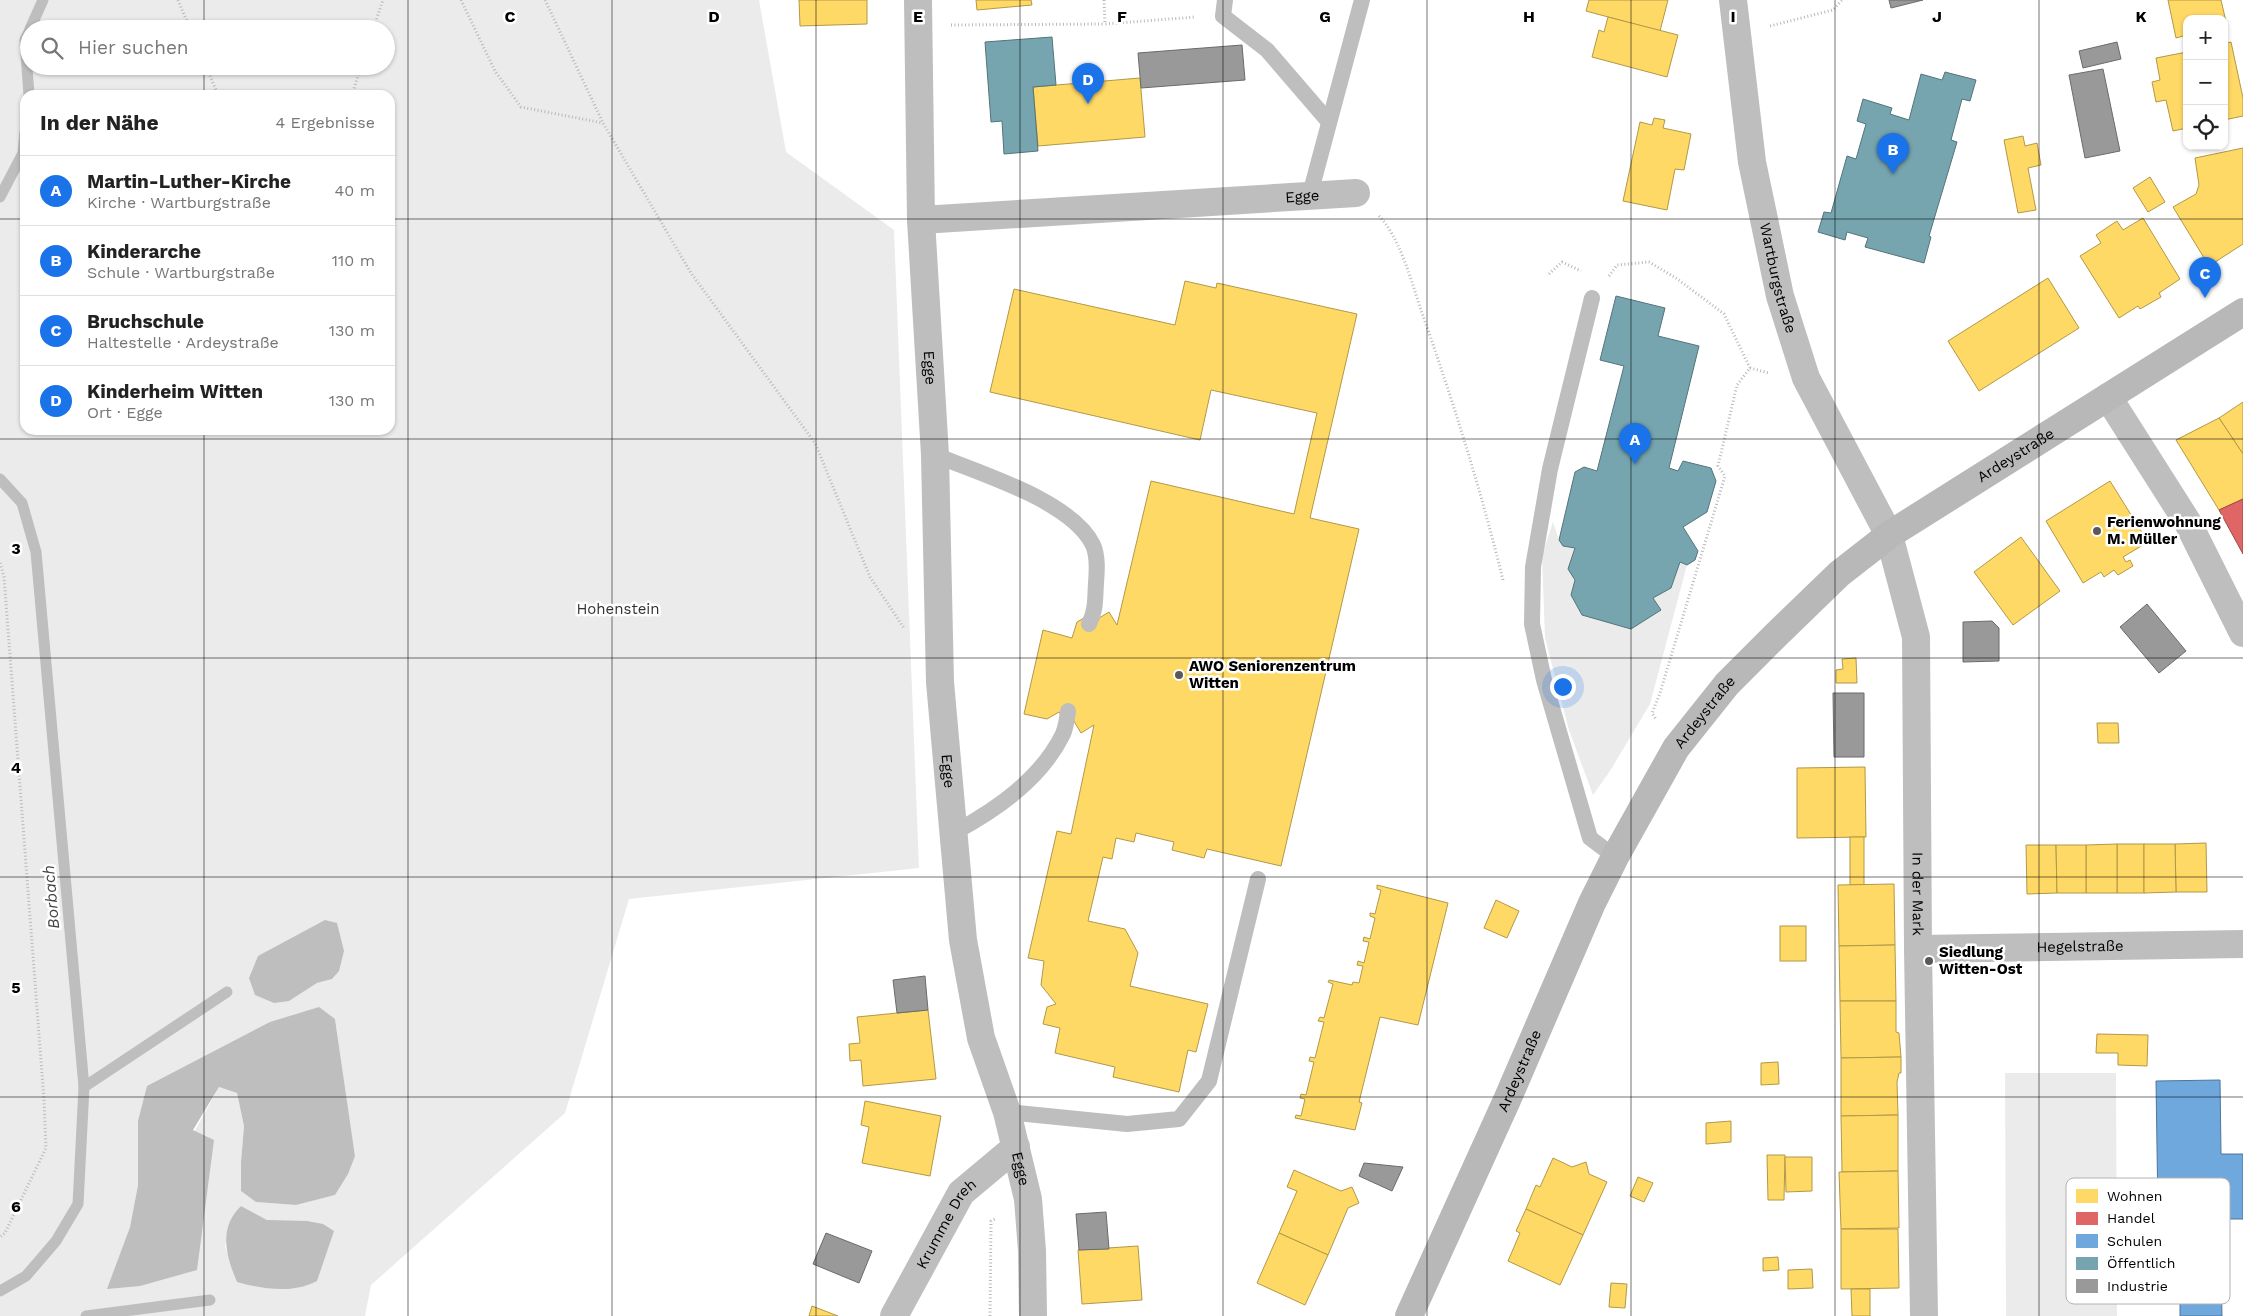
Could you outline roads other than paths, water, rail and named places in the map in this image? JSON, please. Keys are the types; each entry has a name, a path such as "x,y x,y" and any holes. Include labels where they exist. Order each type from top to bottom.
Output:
{"main road":[{"name":"Ardeystraße","path":"1409,1316 1507,1100 1592,903 1615,857 1676,748 1727,684 1839,574 1889,535 2243,312"}],"street":[{"name":"Wartburgstraße","path":"1733,0 1752,162 1780,296 1806,378 1889,535"},
{"name":"Egge","path":"918,13 921,220 935,455 940,682 955,832 963,940 981,1038 1007,1112 1028,1199 1032,1251 1033,1316"},
{"name":"Egge","path":"921,220 1309,198 1356,193"},
{"path":"2108,397 2188,523 2243,633"},
{"name":"In der Mark","path":"1889,535 1916,637 1918,949 1924,1316"},
{"name":"Hegelstraße","path":"1918,949 2243,944"},
{"name":"Krumme Dreh","path":"894,1316 961,1193 1016,1147"}],"lane":[{"path":"1309,198 1362,0"},
{"path":"1224,8 1267,50 1329,122"},
{"path":"1592,298 1550,469 1533,566 1532,624 1544,680 1590,838 1615,857"},
{"path":"935,455 1046,501 1078,525 1093,546 1097,566 1094,614 1089,624"},
{"path":"955,832 985,815 1036,774 1063,734 1068,711"},
{"path":"1007,1112 1127,1124 1179,1120 1209,1080 1258,879"}],"waterway":[{"name":"Borbach","path":"34,20 43,0"},
{"name":"Borbach","path":"28,75 29,90"},
{"name":"Borbach","path":"0,197 20,159"},
{"name":"Borbach","path":"0,479 22,503 36,552 84,1087 78,1204 56,1241 26,1276 0,1291"},
{"path":"84,1087 227,992"},
{"path":"86,1316 210,1300"}],"place":[{"name":"Kinderheim Witten","path":"1088,104"},
{"name":"Kinderarche","path":"1893,174"},
{"name":"Bruchschule","path":"2205,298"},
{"name":"Martin-Luther-Kirche","path":"1635,464"},
{"name":"Ferienwohnung M. Müller","path":"2097,531"},
{"name":"AWO Seniorenzentrum Witten","path":"1179,675"},
{"name":"Siedlung Witten-Ost","path":"1929,961"}],"park label":[{"name":"Hohenstein","path":"618,609"}]}
